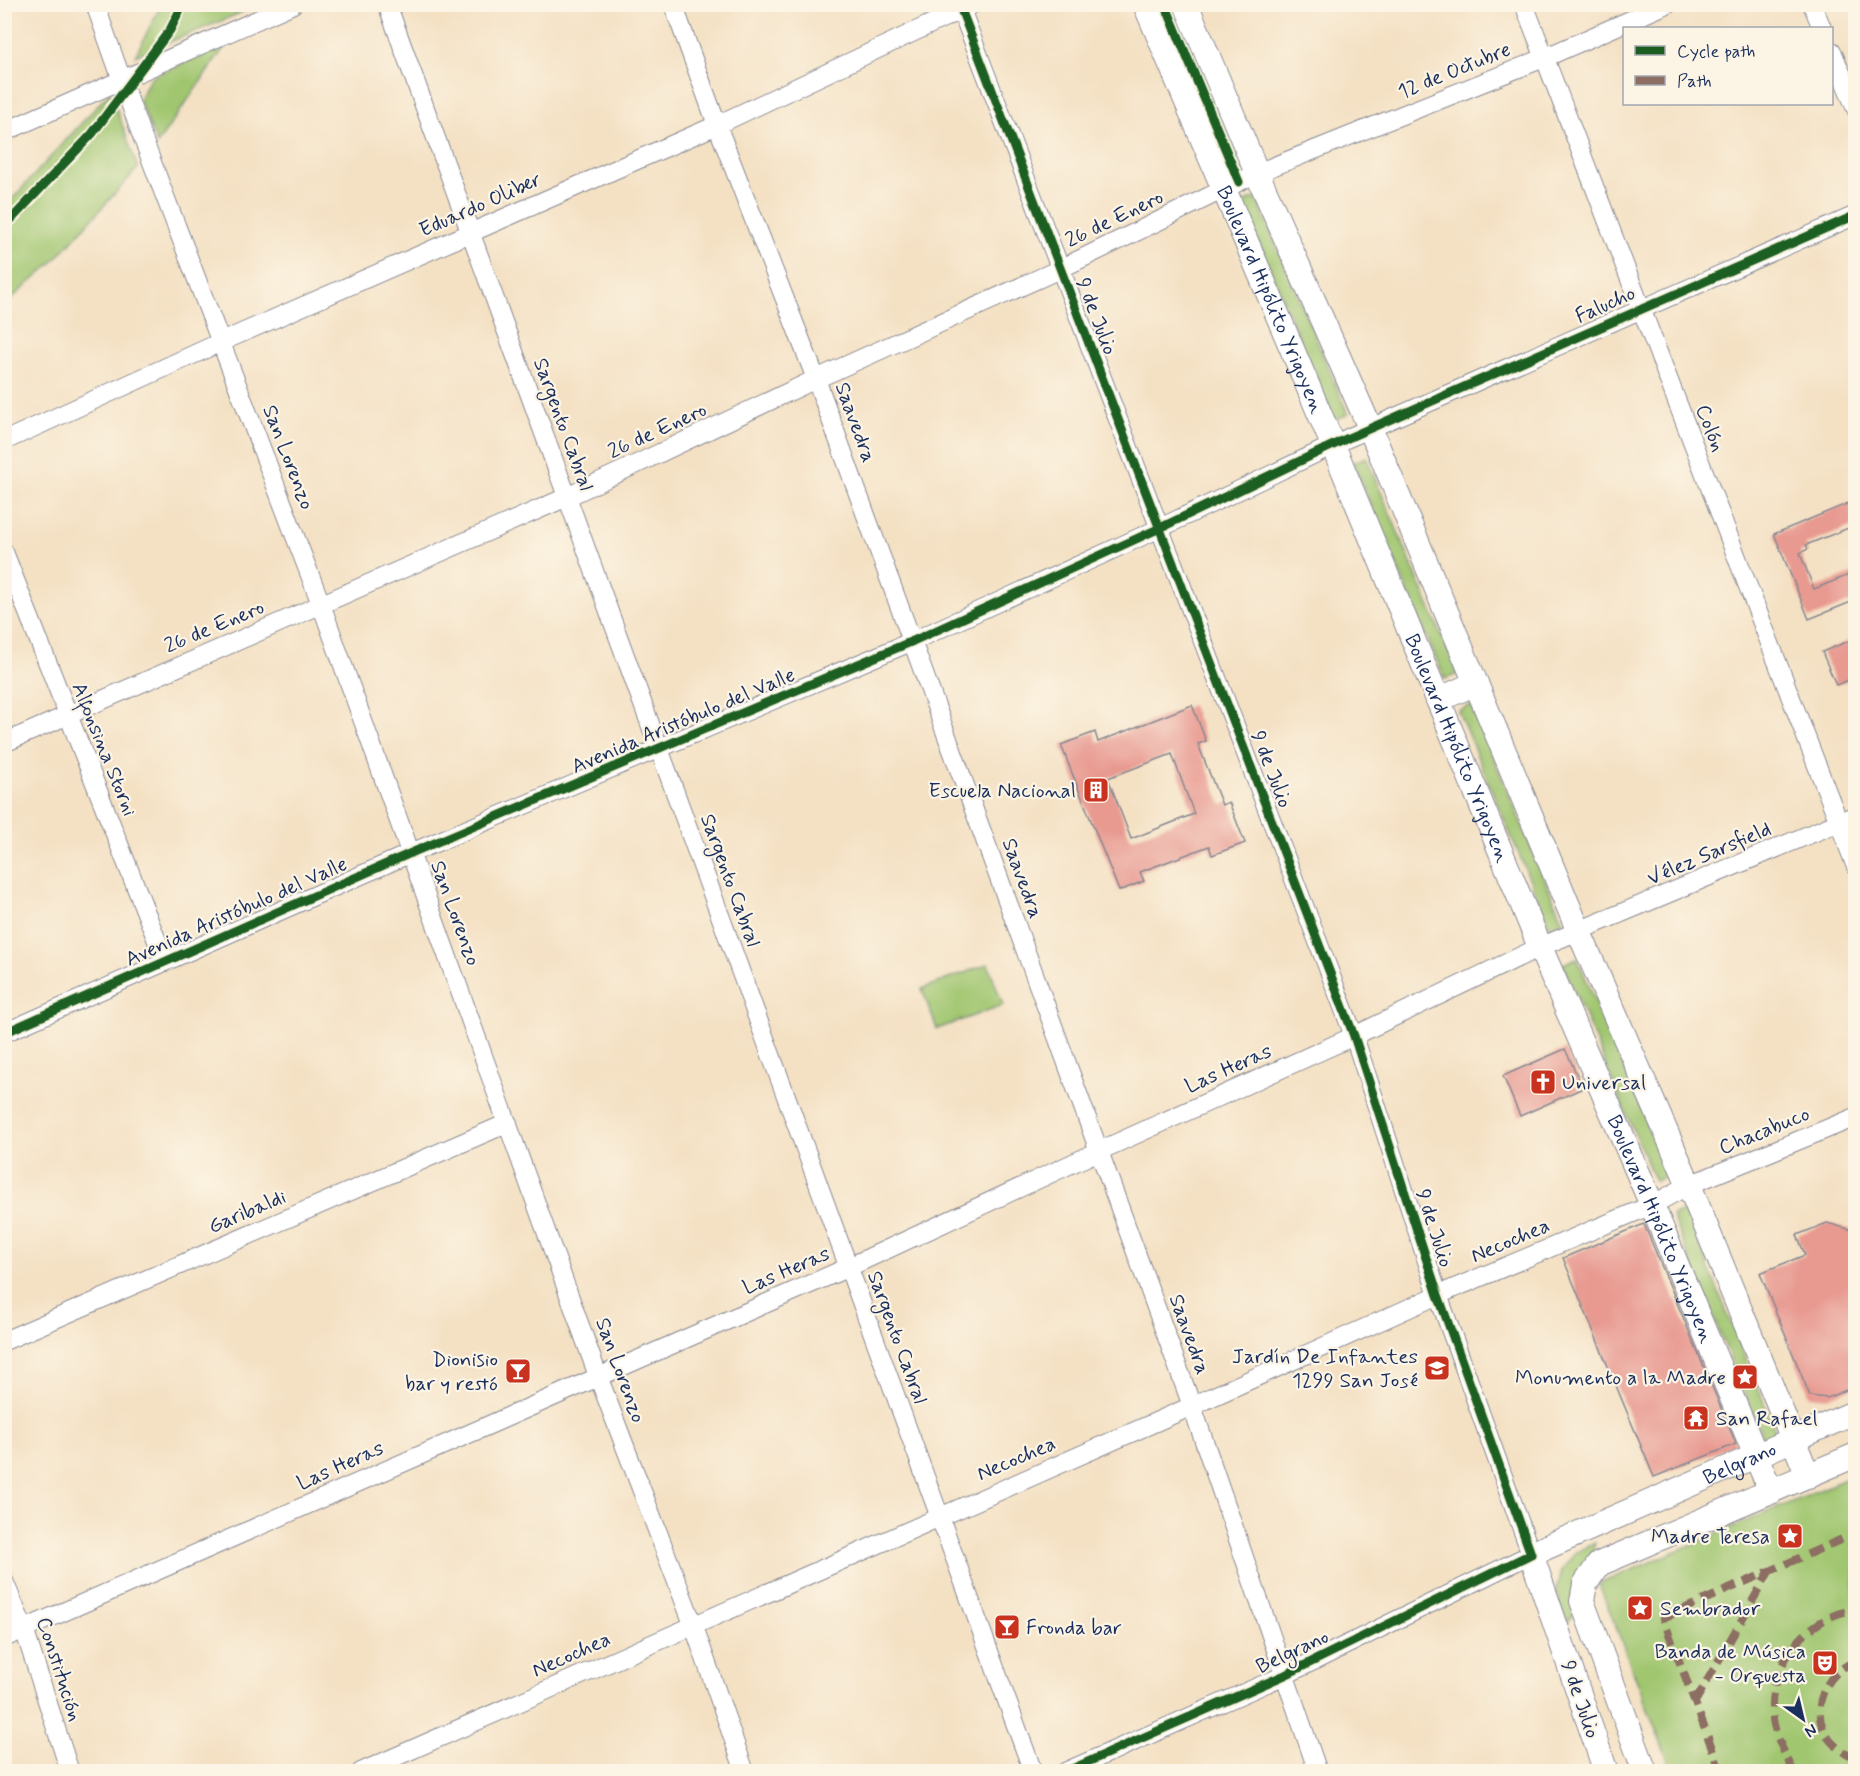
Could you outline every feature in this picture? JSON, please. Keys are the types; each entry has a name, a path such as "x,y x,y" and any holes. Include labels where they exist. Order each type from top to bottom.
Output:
{"main road":[{"name":"Boulevard Hipólito Yrigoyen","path":"1145,4 1333,445 1540,947 1652,1205 1771,1492"},
{"name":"Boulevard Hipólito Yrigoyen","path":"1185,4 1370,428 1579,932 1689,1185 1808,1476"},
{"path":"1438,700 1476,683"},
{"name":"Belgrano","path":"1531,1554 1856,1412"},
{"name":"Belgrano","path":"1584,1584 1599,1564 1856,1455"},
{"name":"9 de Julio","path":"1531,1554 1606,1772"},
{"name":"9 de Julio","path":"1584,1584 1582,1601 1645,1772"}],"street":[{"name":"San Lorenzo","path":"95,4 321,604 598,1376 693,1624 745,1772"},
{"path":"4,132 293,4"},
{"name":"Sargento Cabral","path":"387,4 1033,1772"},
{"name":"Saavedra","path":"673,4 913,641 1192,1407 1318,1772"},
{"name":"Colón","path":"1524,4 1641,308 1847,819 1856,867"},
{"name":"12 de Octubre","path":"1257,173 1544,58 1667,4"},
{"path":"1812,4 1822,27"},
{"name":"Eduardo Oliber","path":"4,441 221,342 717,125 964,6"},
{"name":"9 de Julio","path":"964,6 1060,269 1354,1036 1438,1295 1531,1554"},
{"path":"1833,53 1856,109"},
{"name":"26 de Enero","path":"4,743 567,497 816,379 1060,269 1257,173"},
{"name":"Falucho","path":"1370,428 1856,215"},
{"name":"Avenida Aristóbulo del Valle","path":"4,1032 411,853 913,641 1160,528 1370,428"},
{"name":"Alfonsina Storni","path":"4,552 165,961"},
{"name":"Vélez Sarsfield","path":"1579,932 1847,819"},
{"name":"Las Heras","path":"4,1638 849,1267 1354,1036 1540,947 1579,932"},
{"name":"Chacabuco","path":"1689,1185 1856,1117"},
{"name":"Garibaldi","path":"4,1341 508,1123"},
{"name":"Necochea","path":"360,1772 1192,1407 1438,1295 1652,1205 1689,1185"},
{"name":"Belgrano","path":"1065,1772 1285,1676 1531,1554"},
{"name":"Constitución","path":"4,1581 24,1629 70,1772"}],"green space":[{"path":"161,4 246,5 243,12 135,56"},
{"path":"1157,5 1173,5 1239,160 1225,166"},
{"path":"226,45 157,144 139,100 151,77"},
{"path":"110,92 138,168 52,263 5,304 4,208"},
{"path":"1256,198 1348,414 1334,420 1242,203"},
{"path":"1366,457 1458,674 1445,679 1353,463"},
{"path":"1471,705 1563,922 1550,927 1458,711"},
{"path":"1577,958 1669,1175 1655,1181 1563,964"},
{"path":"988,964 1003,1005 937,1029 922,989"},
{"path":"1685,1210 1776,1432 1763,1438 1672,1216"},
{"path":"1855,1475 1855,1771 1672,1771 1599,1584"},
{"path":"1595,1543 1576,1610 1567,1623 1556,1590 1561,1571 1575,1553"}],"building":[{"path":"1856,500 1856,525 1806,545 1808,549 1800,553 1814,589 1856,572 1856,600 1809,619 1774,534"},
{"path":"1856,638 1856,677 1836,685 1822,652"},
{"name":"Escuela Nacional","path":"1192,705 1206,741 1198,744 1222,805 1229,802 1245,843 1212,855 1209,846 1140,872 1144,881 1119,891 1061,745 1095,732 1098,742","holes":["1172,754 1194,814 1131,839 1108,778"]},
{"name":"Universal","path":"1565,1049 1583,1088 1520,1116 1503,1076"},
{"path":"1827,1223 1856,1231 1856,1386 1827,1398 1810,1396 1760,1273 1805,1255 1797,1235"},
{"path":"1644,1224 1736,1444 1654,1477 1563,1258"}],"marked path":[{"path":"1721,1772 1663,1618 1856,1533"},
{"path":"1695,1702 1770,1570"},
{"path":"1796,1772 1781,1746 1774,1723 1773,1690 1778,1674 1786,1658 1809,1630 1839,1613 1856,1610"},
{"path":"1856,1661 1840,1670 1829,1681 1822,1695 1820,1710 1822,1725 1828,1738 1840,1749 1856,1757"}],"cycle path":[{"path":"4,227 92,134 170,30 183,4"},
{"path":"959,4 1354,1036 1438,1295 1531,1554 1285,1675 1065,1772"},
{"path":"1165,4 1239,182"},
{"path":"4,1033 411,853 913,641 1160,528 1348,438 1856,215"}],"place":[{"name":"Escuela Nacional","path":"1096,790"},
{"name":"Universal","path":"1543,1082"},
{"name":"Jardín De Infantes 1299 San José","path":"1437,1368"},
{"name":"Dionisio bar y restó","path":"518,1371"},
{"name":"Monumento a la Madre","path":"1745,1377"},
{"name":"San Rafael","path":"1696,1418"},
{"name":"Madre Teresa","path":"1790,1536"},
{"name":"Sembrador","path":"1640,1608"},
{"name":"Fronda bar","path":"1007,1627"},
{"name":"Banda de Música - Orquesta","path":"1825,1663"}]}
